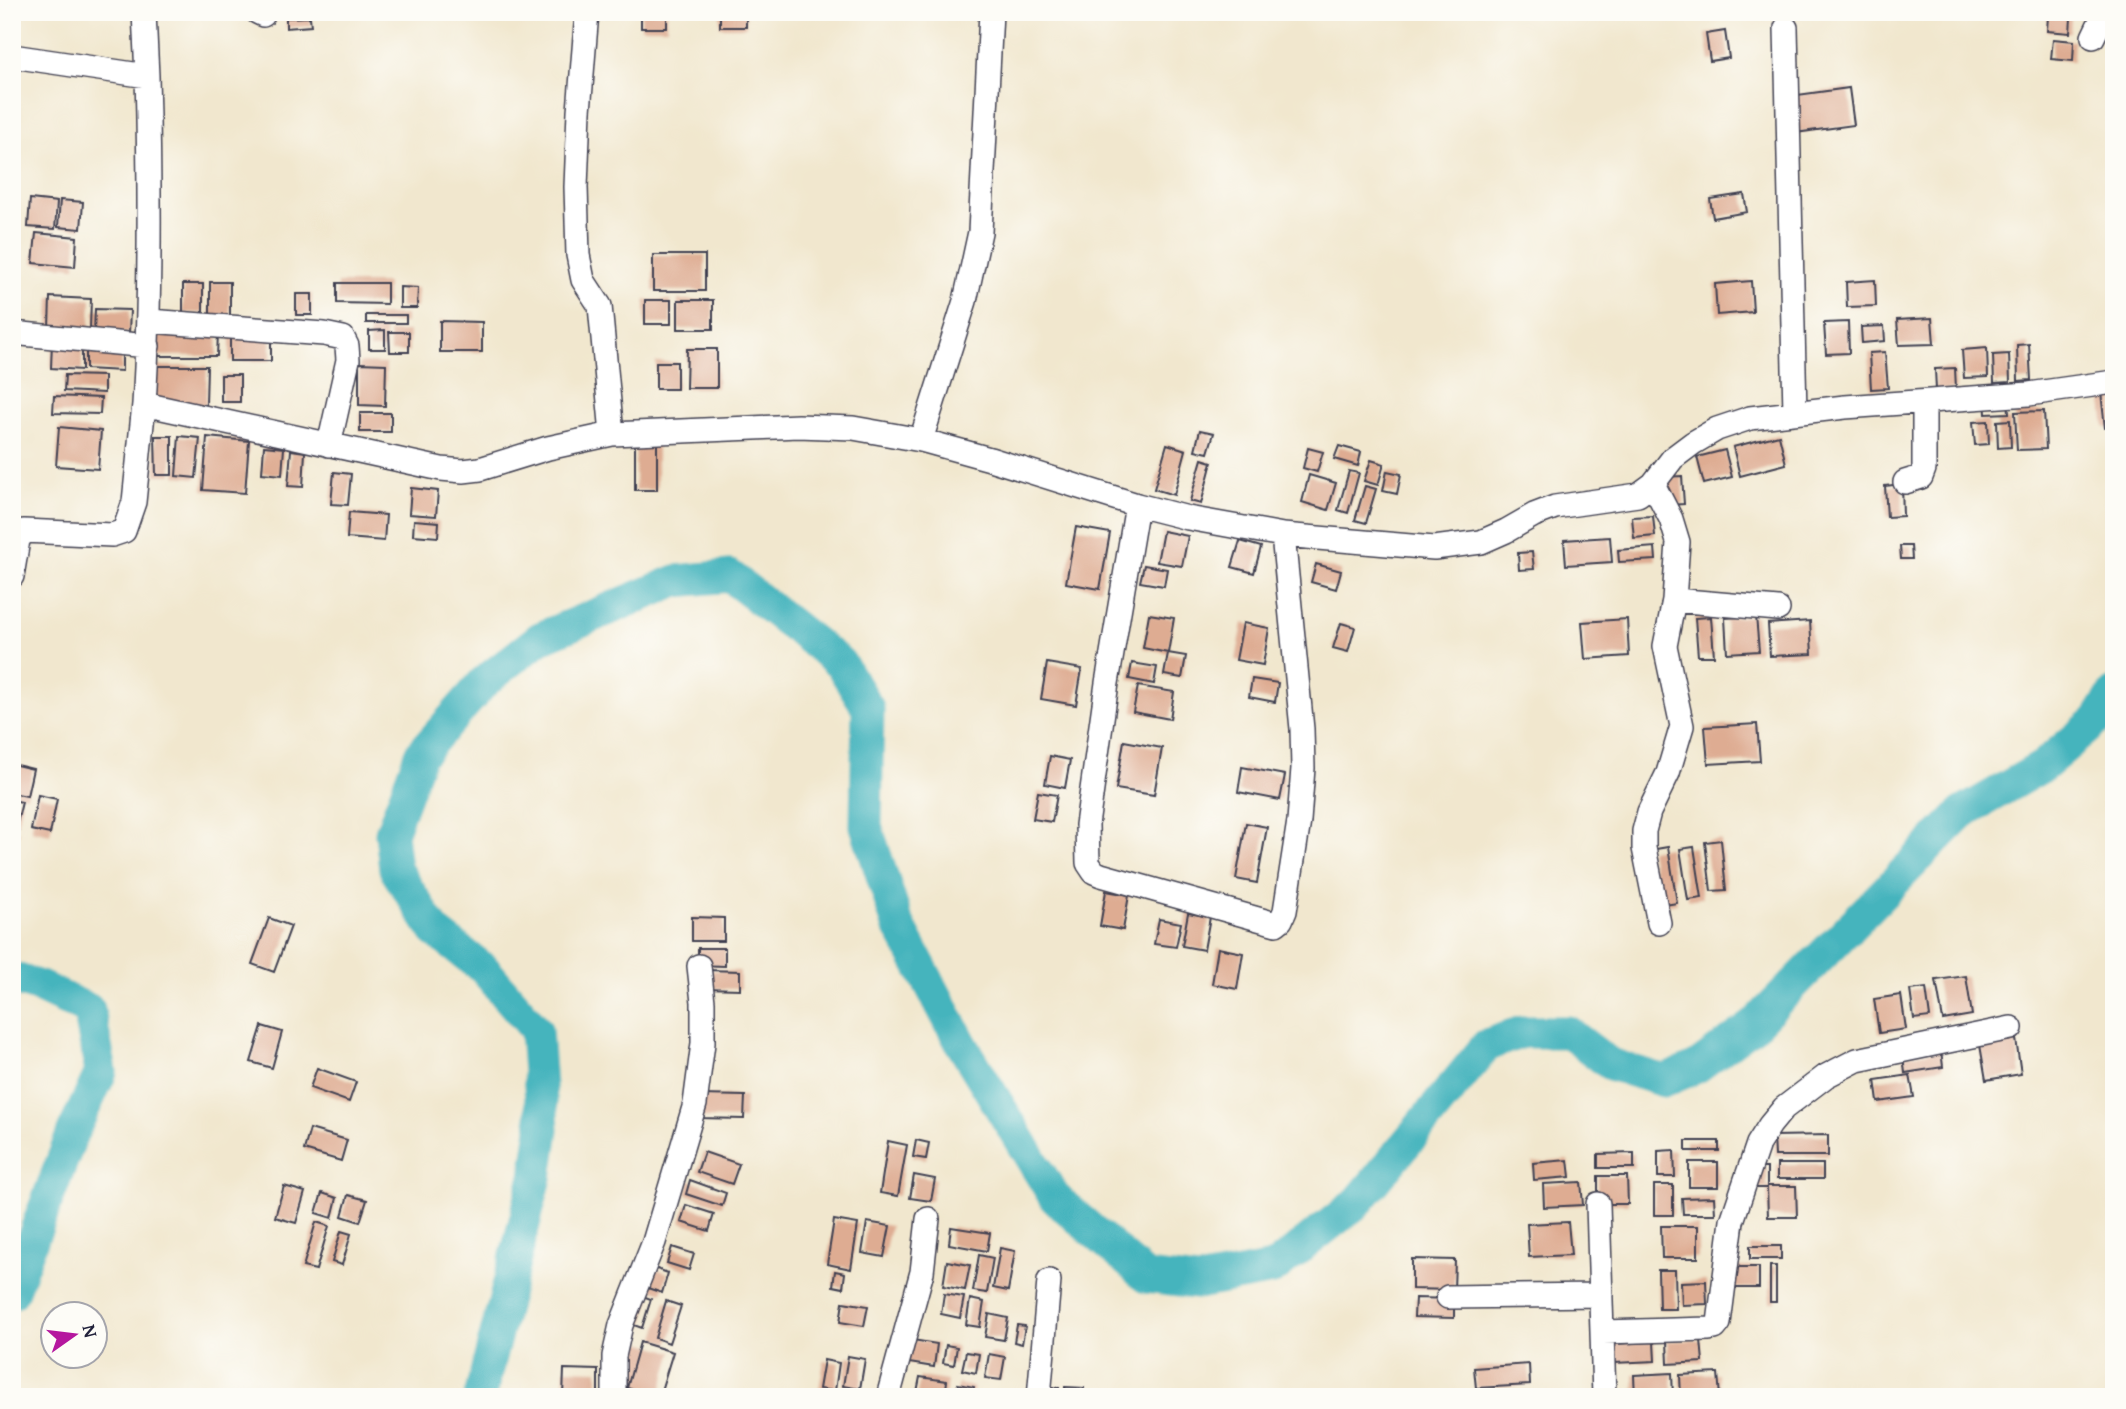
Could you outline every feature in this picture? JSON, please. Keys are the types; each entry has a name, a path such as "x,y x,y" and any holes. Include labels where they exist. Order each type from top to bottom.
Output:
{"street":[{"path":"12,576 18,540 23,531 116,535 124,531 134,502 149,321 150,227 144,12"},
{"path":"587,12 578,124 578,255 583,280 600,306 612,434"},
{"path":"921,440 965,301 980,232 991,12"},
{"path":"2093,37 2105,12"},
{"path":"1786,28 1795,412"},
{"path":"12,56 147,76"},
{"path":"149,321 324,334 343,338 348,346 348,360 329,445"},
{"path":"12,333 148,346"},
{"path":"144,404 441,469 471,471 548,448 612,434 824,426 853,428 921,440 1137,505 1283,535 1434,548 1468,545 1497,536 1542,511 1579,502 1638,495 1653,484 1673,458 1717,429 1750,418 1795,412 2029,394 2114,382"},
{"path":"1905,482 1917,479 1923,473 1924,401"},
{"path":"1653,484 1677,536 1678,561 1674,600 1665,646 1682,728 1668,773 1648,812 1644,831 1647,866 1659,923"},
{"path":"1137,505 1088,806 1088,863 1091,870 1101,875 1276,925 1284,911 1303,768 1302,729 1283,535"},
{"path":"1674,600 1777,609"},
{"path":"614,1397 614,1356 621,1325 654,1242 695,1104 703,1043 703,1002 699,967"},
{"path":"1604,1332 1715,1328 1719,1323 1732,1221 1758,1144 1784,1108 1826,1076 1857,1060 2011,1028"},
{"path":"1598,1204 1604,1397"},
{"path":"888,1397 922,1272 928,1219"},
{"path":"1040,1397 1049,1282"},
{"path":"1448,1297 1601,1295"}],"building":[{"path":"641,12 667,12 667,28 641,28"},
{"path":"720,12 746,12 746,27 720,27"},
{"path":"2048,16 2071,18 2070,33 2047,31"},
{"path":"310,17 311,26 286,28 286,18"},
{"path":"1725,31 1729,58 1710,61 1706,34"},
{"path":"2053,39 2074,41 2073,61 2051,59"},
{"path":"1849,88 1854,125 1795,133 1790,96"},
{"path":"1744,194 1747,212 1713,218 1710,199"},
{"path":"30,199 57,202 55,229 28,227"},
{"path":"60,200 83,202 81,229 58,227"},
{"path":"36,233 77,237 75,267 33,263"},
{"path":"653,255 705,255 705,291 653,291"},
{"path":"1875,280 1876,306 1847,307 1846,282"},
{"path":"1751,281 1753,312 1717,315 1715,284"},
{"path":"210,282 230,282 230,320 210,319"},
{"path":"337,283 387,283 387,304 337,303"},
{"path":"183,284 203,284 203,313 183,313"},
{"path":"400,287 418,288 417,308 400,308"},
{"path":"296,294 312,294 312,315 296,315"},
{"path":"50,297 91,299 90,329 49,328"},
{"path":"645,300 671,300 671,324 645,324"},
{"path":"678,300 713,300 713,329 678,329"},
{"path":"95,309 130,310 129,333 94,332"},
{"path":"366,315 406,315 406,323 366,323"},
{"path":"1932,318 1934,344 1899,345 1897,320"},
{"path":"440,321 482,322 482,352 440,352"},
{"path":"1848,322 1849,353 1826,354 1824,323"},
{"path":"1884,326 1885,341 1862,343 1861,327"},
{"path":"385,330 385,349 369,349 369,331"},
{"path":"230,331 271,331 271,361 230,361"},
{"path":"151,332 218,333 217,356 151,356"},
{"path":"389,332 409,332 409,352 390,352"},
{"path":"52,342 82,343 82,370 51,368"},
{"path":"2029,344 2031,380 2018,381 2017,345"},
{"path":"86,348 122,349 122,371 86,369"},
{"path":"1987,348 1988,377 1964,378 1962,350"},
{"path":"687,349 717,349 717,388 686,388"},
{"path":"1885,352 1888,388 1871,389 1869,353"},
{"path":"2009,354 2010,382 1994,383 1993,355"},
{"path":"656,362 677,362 677,389 656,389"},
{"path":"359,363 386,364 385,406 359,405"},
{"path":"148,366 207,366 206,405 147,403"},
{"path":"1955,368 1956,389 1936,390 1935,369"},
{"path":"65,375 104,376 104,393 64,391"},
{"path":"221,375 240,375 240,402 221,402"},
{"path":"2114,390 2114,427 2105,428 2101,392"},
{"path":"54,396 101,398 100,414 53,413"},
{"path":"2008,397 2009,413 1986,414 1985,398"},
{"path":"2044,411 2046,449 2017,450 2015,412"},
{"path":"360,413 391,413 391,432 360,432"},
{"path":"2010,420 2011,447 1998,448 1997,421"},
{"path":"1988,421 1989,444 1975,445 1973,422"},
{"path":"59,427 101,431 98,469 56,466"},
{"path":"1200,430 1214,433 1208,453 1195,450"},
{"path":"1779,435 1786,464 1740,476 1733,447"},
{"path":"155,436 172,436 172,475 156,475"},
{"path":"179,436 200,438 196,478 176,476"},
{"path":"207,437 249,441 245,493 203,490"},
{"path":"635,443 657,443 657,490 635,490"},
{"path":"1167,444 1186,450 1174,495 1154,489"},
{"path":"264,446 284,448 282,475 262,473"},
{"path":"1339,446 1361,452 1358,466 1334,459"},
{"path":"1308,448 1323,452 1317,472 1303,468"},
{"path":"291,450 305,452 303,487 288,486"},
{"path":"1725,450 1732,477 1704,484 1697,457"},
{"path":"1202,459 1212,462 1201,504 1190,501"},
{"path":"1371,460 1384,464 1378,485 1364,481"},
{"path":"1349,471 1359,473 1348,513 1338,510"},
{"path":"1387,471 1401,474 1397,494 1383,491"},
{"path":"334,472 351,474 348,505 331,504"},
{"path":"1309,475 1336,483 1328,510 1302,502"},
{"path":"1682,476 1684,504 1668,505 1666,477"},
{"path":"1902,484 1903,516 1887,517 1885,486"},
{"path":"1365,486 1376,489 1366,523 1355,520"},
{"path":"411,488 438,491 436,516 409,514"},
{"path":"349,512 386,515 384,541 347,538"},
{"path":"1653,516 1655,536 1634,538 1632,517"},
{"path":"414,520 439,522 438,537 413,535"},
{"path":"1076,527 1110,533 1100,589 1066,583"},
{"path":"1163,531 1188,536 1182,566 1157,562"},
{"path":"1610,537 1612,562 1566,565 1564,540"},
{"path":"1240,541 1261,547 1254,573 1232,567"},
{"path":"1900,546 1911,546 1912,559 1901,559"},
{"path":"1655,547 1656,560 1619,562 1618,550"},
{"path":"1532,552 1534,569 1519,570 1518,553"},
{"path":"1316,564 1341,571 1336,589 1311,582"},
{"path":"1144,565 1167,569 1164,586 1140,582"},
{"path":"1149,614 1174,618 1168,653 1143,648"},
{"path":"1756,616 1759,651 1727,653 1725,618"},
{"path":"1711,617 1714,656 1698,656 1695,618"},
{"path":"1627,619 1629,656 1585,659 1582,622"},
{"path":"1810,621 1812,654 1770,656 1768,624"},
{"path":"1243,623 1269,628 1263,665 1236,660"},
{"path":"1341,623 1355,627 1348,652 1333,648"},
{"path":"1168,653 1186,656 1182,678 1164,675"},
{"path":"1047,663 1082,669 1076,705 1041,699"},
{"path":"1132,663 1157,667 1154,684 1129,679"},
{"path":"1252,679 1278,683 1275,702 1249,697"},
{"path":"1138,686 1174,692 1170,719 1133,712"},
{"path":"1757,724 1760,761 1708,764 1705,727"},
{"path":"1124,741 1162,748 1154,795 1116,789"},
{"path":"1050,756 1070,760 1065,788 1045,784"},
{"path":"12,764 33,769 27,796 12,793"},
{"path":"1242,767 1285,775 1280,800 1238,792"},
{"path":"1038,792 1057,795 1052,822 1033,819"},
{"path":"38,795 57,799 50,834 31,830"},
{"path":"12,800 22,802 17,823 12,822"},
{"path":"1246,823 1267,827 1257,883 1236,879"},
{"path":"12,830 19,832 15,849 12,848"},
{"path":"1721,840 1726,890 1711,891 1705,842"},
{"path":"1668,847 1677,903 1659,906 1650,850"},
{"path":"1694,847 1702,898 1688,900 1680,849"},
{"path":"1106,891 1129,895 1123,930 1100,926"},
{"path":"1188,913 1210,917 1204,950 1182,946"},
{"path":"692,917 724,918 724,941 692,941"},
{"path":"269,918 291,926 274,972 252,964"},
{"path":"1159,919 1181,923 1176,947 1154,944"},
{"path":"698,948 725,948 725,966 698,965"},
{"path":"1218,948 1243,953 1237,989 1212,984"},
{"path":"705,970 740,971 740,989 704,988"},
{"path":"1966,976 1972,1015 1943,1020 1936,980"},
{"path":"1926,988 1930,1017 1914,1019 1910,990"},
{"path":"1901,995 1906,1029 1879,1033 1874,999"},
{"path":"262,1026 282,1032 272,1068 251,1062"},
{"path":"2016,1039 2021,1074 1986,1080 1980,1045"},
{"path":"1941,1050 1943,1067 1905,1073 1903,1056"},
{"path":"317,1068 356,1082 349,1102 310,1088"},
{"path":"1910,1075 1914,1097 1878,1102 1875,1080"},
{"path":"699,1095 745,1096 744,1119 699,1118"},
{"path":"310,1129 347,1140 341,1161 304,1150"},
{"path":"1828,1135 1828,1156 1775,1156 1774,1136"},
{"path":"916,1140 929,1143 926,1159 913,1157"},
{"path":"888,1141 907,1145 898,1196 880,1193"},
{"path":"1686,1141 1719,1141 1719,1151 1686,1151"},
{"path":"1674,1150 1675,1177 1658,1177 1658,1151"},
{"path":"704,1152 739,1164 732,1184 697,1172"},
{"path":"1634,1153 1634,1168 1598,1168 1598,1154"},
{"path":"1568,1160 1570,1177 1534,1180 1533,1163"},
{"path":"1689,1162 1718,1162 1718,1187 1689,1187"},
{"path":"1777,1164 1823,1164 1823,1179 1777,1179"},
{"path":"1755,1168 1767,1168 1767,1188 1755,1188"},
{"path":"914,1175 935,1179 931,1201 910,1198"},
{"path":"1598,1176 1627,1176 1628,1204 1598,1204"},
{"path":"690,1180 726,1193 722,1206 686,1194"},
{"path":"1581,1182 1583,1205 1544,1207 1543,1184"},
{"path":"1654,1185 1673,1185 1673,1215 1654,1215"},
{"path":"284,1186 305,1192 296,1223 275,1217"},
{"path":"1767,1186 1796,1186 1797,1217 1768,1217"},
{"path":"322,1193 337,1198 332,1218 316,1213"},
{"path":"348,1195 367,1200 360,1222 342,1216"},
{"path":"1714,1197 1715,1214 1683,1214 1682,1198"},
{"path":"686,1205 714,1214 709,1231 681,1222"},
{"path":"834,1220 858,1224 851,1269 827,1264"},
{"path":"316,1222 329,1226 316,1270 303,1267"},
{"path":"867,1222 890,1226 884,1257 862,1253"},
{"path":"1568,1222 1571,1255 1529,1257 1527,1224"},
{"path":"1661,1226 1698,1226 1698,1258 1662,1258"},
{"path":"951,1227 990,1233 987,1251 949,1244"},
{"path":"341,1231 351,1234 342,1265 332,1262"},
{"path":"1750,1246 1781,1246 1781,1259 1750,1259"},
{"path":"672,1247 694,1254 689,1270 667,1263"},
{"path":"1000,1248 1015,1251 1008,1291 993,1288"},
{"path":"979,1255 993,1258 987,1293 973,1291"},
{"path":"1412,1259 1455,1260 1454,1290 1412,1289"},
{"path":"947,1261 970,1265 965,1290 943,1286"},
{"path":"648,1266 668,1273 662,1293 642,1286"},
{"path":"1770,1266 1776,1266 1776,1302 1770,1302"},
{"path":"1731,1267 1759,1267 1759,1288 1731,1288"},
{"path":"1658,1270 1675,1270 1676,1309 1659,1309"},
{"path":"835,1271 845,1273 843,1288 833,1286"},
{"path":"1706,1281 1707,1304 1682,1305 1681,1282"},
{"path":"637,1294 651,1299 642,1328 628,1323"},
{"path":"944,1294 964,1297 960,1318 941,1314"},
{"path":"1415,1298 1454,1299 1454,1318 1414,1317"},
{"path":"970,1299 984,1302 980,1327 966,1325"},
{"path":"666,1301 681,1306 669,1343 655,1338"},
{"path":"843,1302 868,1306 864,1326 840,1322"},
{"path":"989,1314 1008,1318 1004,1340 985,1337"},
{"path":"1017,1325 1025,1326 1022,1344 1014,1342"},
{"path":"907,1339 937,1344 934,1367 903,1362"},
{"path":"1701,1340 1703,1362 1668,1364 1667,1341"},
{"path":"640,1342 673,1352 659,1397 627,1388"},
{"path":"1654,1342 1655,1361 1614,1363 1613,1344"},
{"path":"946,1345 957,1347 954,1365 943,1363"},
{"path":"966,1352 979,1354 976,1373 962,1370"},
{"path":"989,1354 1005,1357 1001,1380 985,1378"},
{"path":"848,1356 865,1359 860,1389 843,1386"},
{"path":"824,1360 839,1363 835,1391 819,1389"},
{"path":"1529,1364 1530,1385 1476,1388 1474,1368"},
{"path":"564,1369 598,1370 598,1397 563,1397"},
{"path":"1672,1373 1673,1397 1635,1397 1634,1375"},
{"path":"1718,1373 1720,1397 1681,1397 1680,1375"},
{"path":"920,1377 947,1381 945,1397 916,1397"},
{"path":"958,1384 974,1387 972,1397 955,1397"},
{"path":"1045,1387 1059,1388 1059,1397 1044,1397"},
{"path":"1065,1387 1084,1388 1083,1397 1065,1397"}],"waterway":[{"path":"480,1397 536,1177 543,1129 536,1030 484,969 435,931 395,869 391,833 420,755 484,682 540,638 676,581 730,576 840,663 868,708 866,826 897,922 961,1043 1055,1198 1146,1277 1197,1283 1273,1269 1358,1202 1487,1045 1522,1032 1568,1032 1610,1064 1664,1081 1697,1067 1754,1025 1962,813 2043,766 2097,720 2114,693"},
{"path":"12,978 40,987 89,1010 101,1072 73,1132 12,1293"}]}
